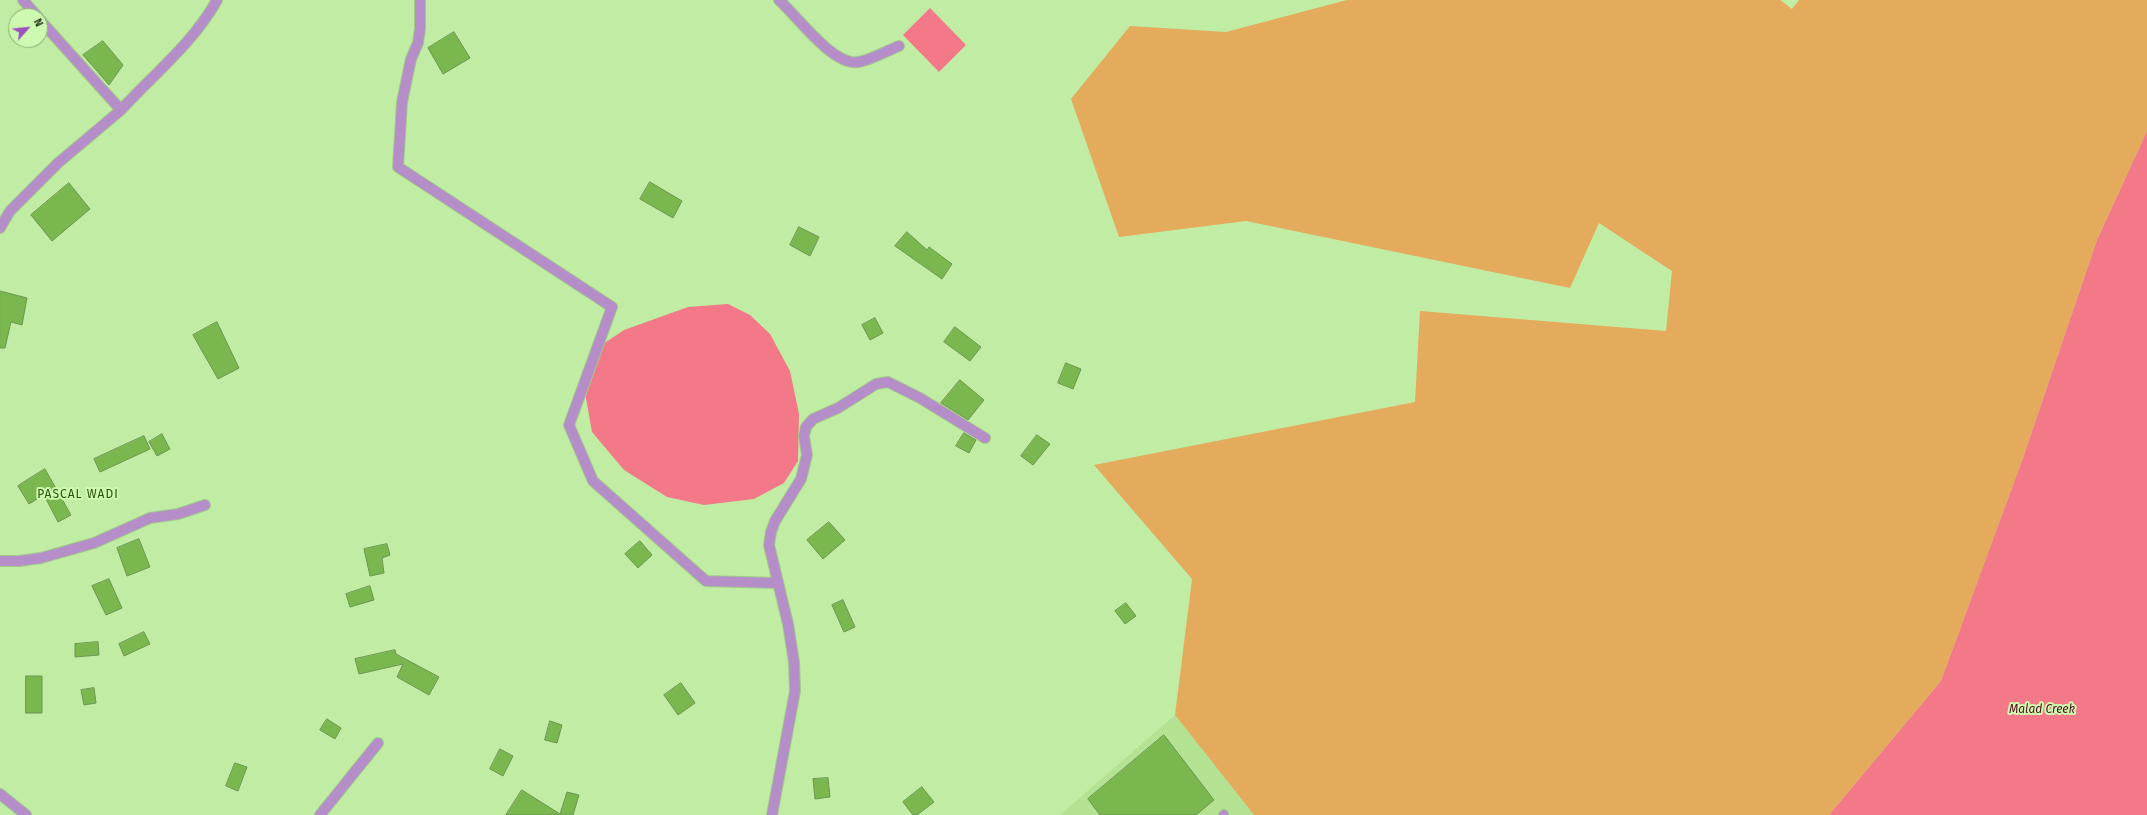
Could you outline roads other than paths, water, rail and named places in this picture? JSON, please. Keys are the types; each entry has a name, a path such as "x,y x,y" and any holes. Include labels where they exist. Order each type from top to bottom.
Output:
{"street":[{"path":"22,0 30,8"},
{"path":"0,228 10,211 58,163 121,110 177,52 208,16 217,0"},
{"path":"420,0 420,30 418,43 411,59 402,102 398,167 612,307 569,425 593,481 706,581 778,583"},
{"path":"779,0 824,46 842,59 857,62 899,46"},
{"path":"48,29 121,110"},
{"path":"772,815 795,691 794,662 785,607 769,545 771,532 801,479 807,455 804,436 806,427 813,419 838,408 876,384 888,382 920,398 985,438"},
{"path":"0,561 19,561 40,558 94,543 150,518 178,514 205,505"},
{"path":"320,815 378,743"},
{"path":"0,794 26,815"}],"water":[{"path":"930,8 966,45 939,72 903,35"},
{"name":"Malad Creek","path":"2147,131 2147,815 1829,815 1941,681 2024,455 2097,240"},
{"path":"728,304 750,315 770,334 790,371 799,414 798,461 784,483 754,499 704,505 667,497 624,470 592,432 585,393 603,344 624,330 688,307"}],"district":[{"name":"PASCAL WADI","path":"78,495"}]}
